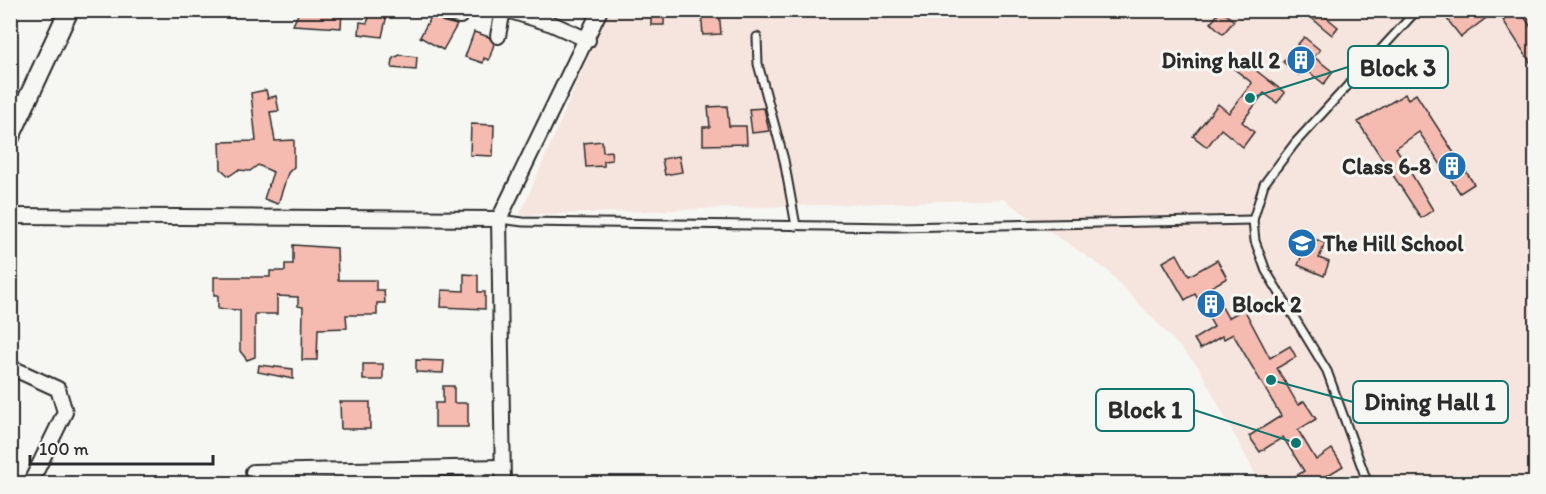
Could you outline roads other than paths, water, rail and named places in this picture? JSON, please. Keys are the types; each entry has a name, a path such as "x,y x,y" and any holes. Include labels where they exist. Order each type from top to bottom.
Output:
{"street":[{"path":"10,137 69,10"},
{"path":"447,14 460,16 462,10"},
{"path":"498,36 505,10 552,24 588,40"},
{"path":"502,483 499,219 588,40 600,10"},
{"path":"10,216 499,219"},
{"path":"10,367 58,389 65,412 30,483"},
{"path":"254,472 502,467"}],"lane":[{"path":"1368,483 1327,371 1266,271 1255,241 1253,220 1264,184 1295,143 1418,10"},
{"path":"757,37 758,64 783,160 796,226"},
{"path":"499,219 523,222 908,227 1253,220"}],"place":[{"name":"Dining hall 2","path":"1301,60"},
{"name":"Block 3","path":"1250,98"},
{"name":"Class 6-8","path":"1452,166"},
{"name":"The Hill School","path":"1302,243"},
{"name":"Block 2","path":"1211,304"},
{"name":"Dining Hall 1","path":"1271,380"},
{"name":"Block 1","path":"1296,443"}]}
